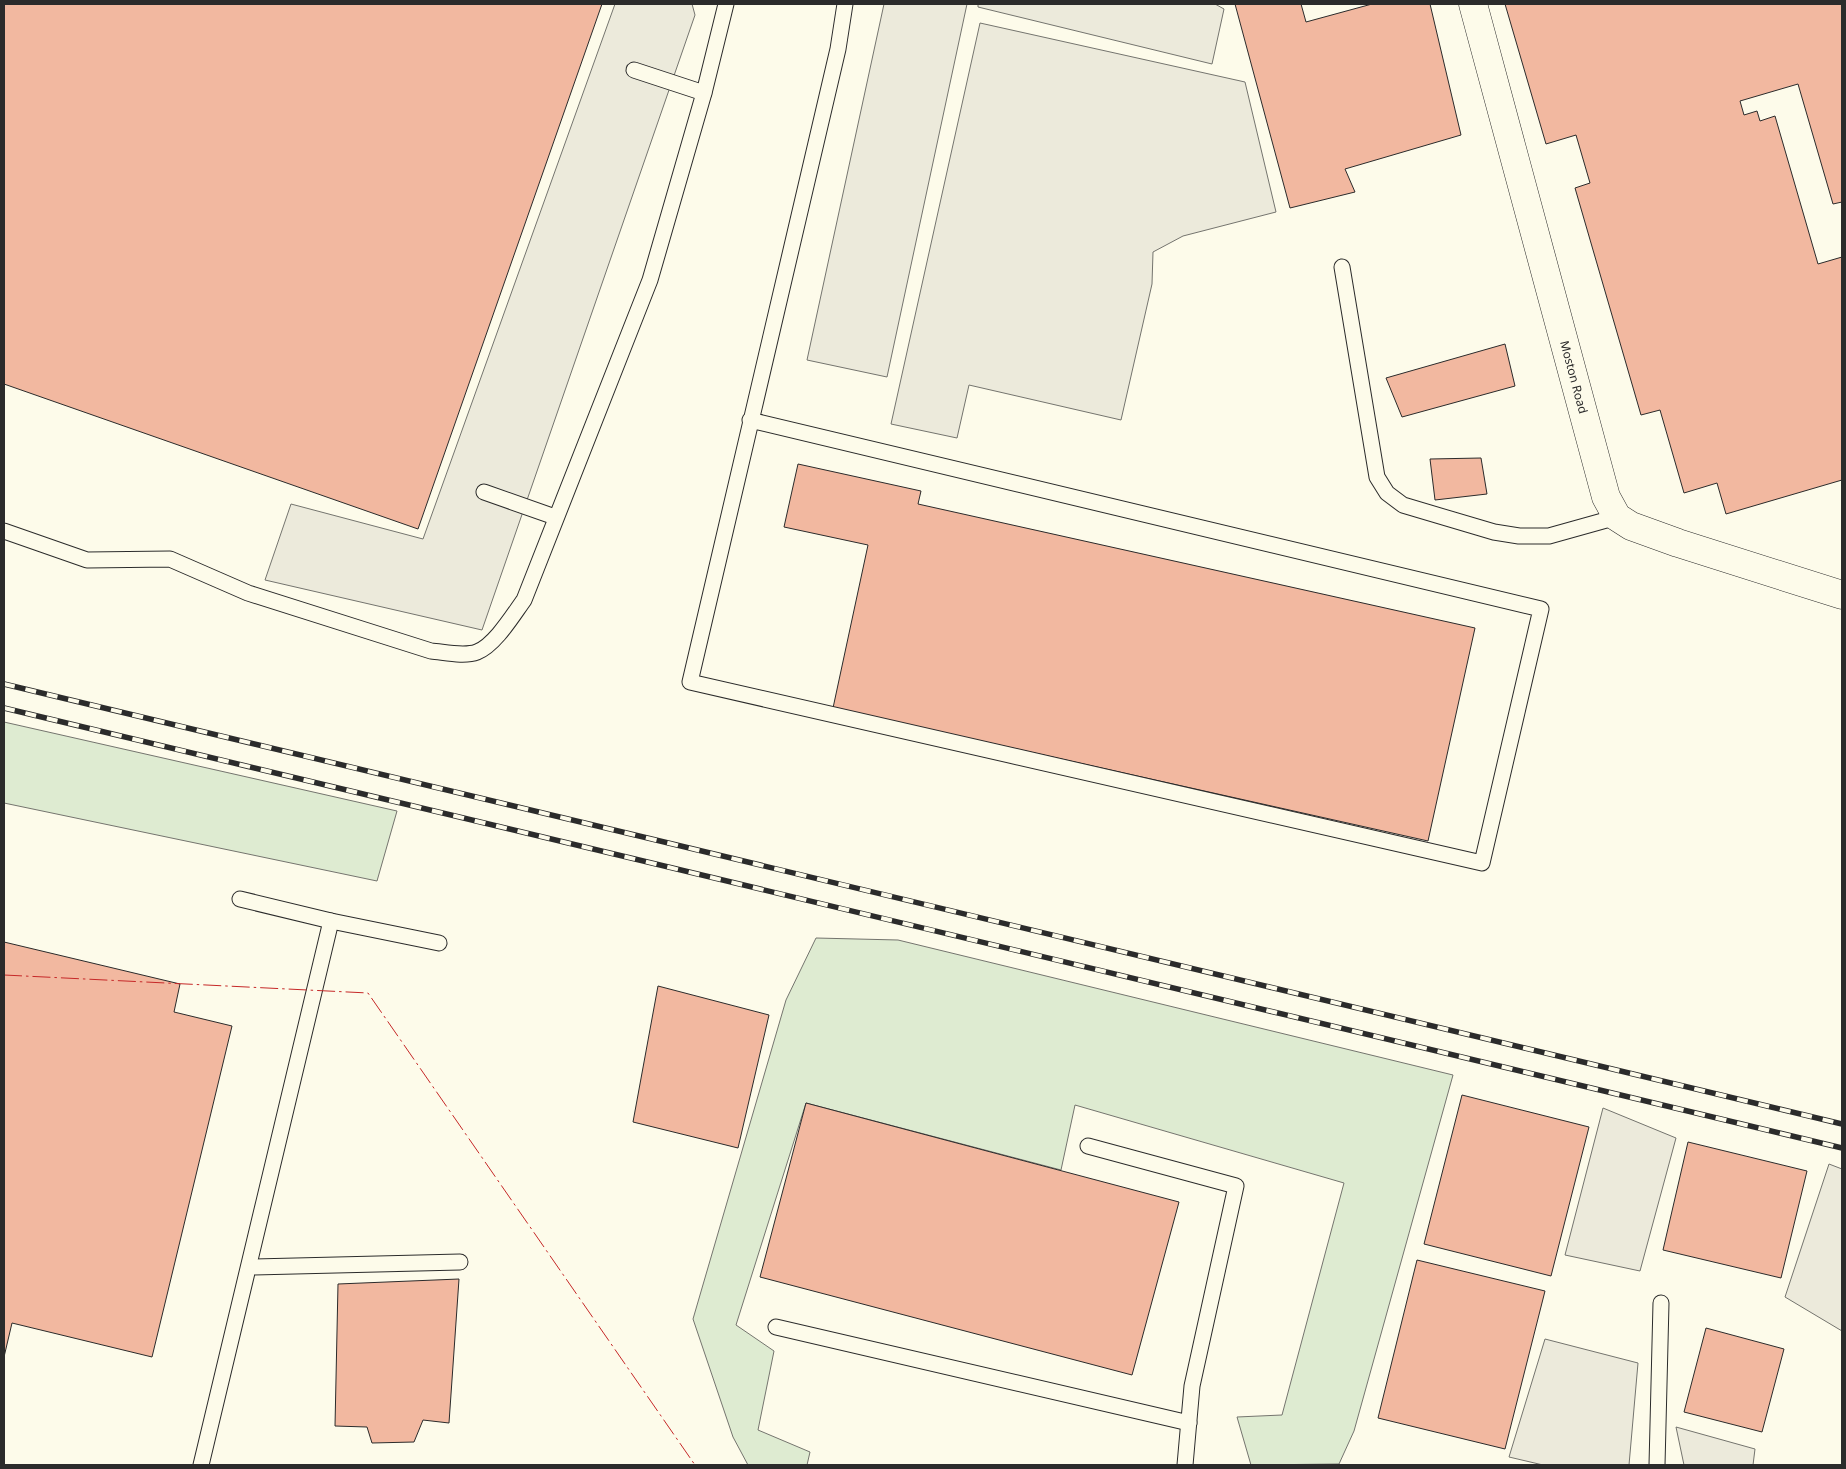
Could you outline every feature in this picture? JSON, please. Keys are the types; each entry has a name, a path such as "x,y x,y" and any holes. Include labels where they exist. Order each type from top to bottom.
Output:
{"street":[{"name":"Moston Road","path":"1473,4 1606,497 1617,517"},
{"path":"1617,517 1631,526 1678,544 1842,595"}],"lane":[{"path":"4,531 86,560 170,559 248,593 431,651 477,652 502,631 524,600 555,517 650,280 704,93 726,4"},
{"path":"750,420 1540,609 1482,863 690,682 750,420 838,50 845,4"},
{"path":"634,70 704,93"},
{"path":"1342,267 1377,476 1387,493 1403,505 1494,532 1520,536 1549,536 1617,517"},
{"path":"484,492 555,517"},
{"path":"240,900 440,943"},
{"path":"201,1465 331,920"},
{"path":"1088,1146 1236,1186 1192,1386 1185,1465"},
{"path":"249,1267 460,1262"},
{"path":"1657,1465 1661,1302"},
{"path":"776,1327 1189,1423"}],"green space":[{"path":"4,722 397,811 377,881 4,803"},
{"path":"816,938 898,940 1453,1075 1354,1431 1339,1464 1251,1465 1237,1417 1282,1415 1344,1183 1075,1105 1061,1170 806,1103 736,1325 774,1351 758,1430 810,1452 807,1465 748,1465 733,1437 693,1319 786,1000"}],"shaded area":[{"path":"615,4 692,4 695,15 482,630 265,580 291,504 423,539"},
{"path":"884,4 967,4 887,377 807,360"},
{"path":"978,4 1215,4 1224,9 1212,64 978,7"},
{"path":"980,23 1245,82 1276,212 1183,236 1153,252 1152,284 1121,420 969,385 957,438 891,424"},
{"path":"1603,1108 1676,1138 1640,1271 1565,1255"},
{"path":"1829,1164 1842,1169 1842,1331 1785,1297"},
{"path":"1545,1339 1638,1363 1629,1465 1543,1465 1509,1457"},
{"path":"1676,1427 1755,1449 1753,1465 1684,1465"}],"building":[{"path":"4,4 602,4 418,529 4,384"},
{"path":"1235,4 1301,4 1306,22 1372,4 1430,4 1461,135 1345,169 1355,192 1290,208"},
{"path":"1505,4 1842,4 1842,202 1833,204 1798,84 1740,101 1744,115 1757,111 1760,121 1775,116 1818,264 1842,257 1842,480 1726,514 1717,483 1684,493 1660,410 1641,415 1575,188 1590,183 1576,135 1546,144"},
{"path":"1505,344 1515,386 1402,417 1386,378"},
{"path":"1481,458 1487,494 1435,500 1430,459"},
{"path":"798,464 921,491 918,504 1475,628 1428,841 833,708 868,545 784,527"},
{"path":"4,942 180,984 174,1012 232,1026 152,1357 12,1323 4,1357"},
{"path":"658,986 769,1015 738,1148 633,1122"},
{"path":"1462,1095 1589,1127 1551,1276 1424,1244"},
{"path":"806,1103 1179,1202 1132,1375 760,1277"},
{"path":"1688,1142 1807,1171 1781,1278 1663,1250"},
{"path":"1417,1260 1545,1291 1505,1449 1378,1418"},
{"path":"459,1279 449,1423 423,1420 414,1442 372,1443 367,1427 335,1426 338,1284"},
{"path":"1706,1328 1784,1349 1762,1432 1684,1412"}],"railway":[{"path":"4,684 1842,1124"},
{"path":"4,708 1842,1148"}],"power":[{"path":"4,975 368,993 695,1465"}]}
